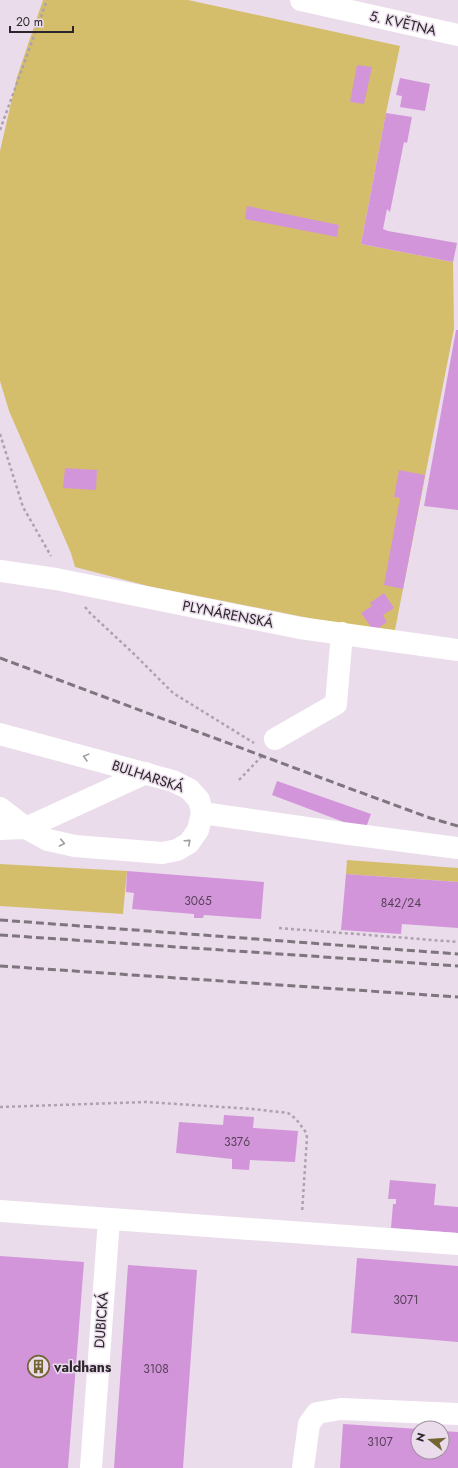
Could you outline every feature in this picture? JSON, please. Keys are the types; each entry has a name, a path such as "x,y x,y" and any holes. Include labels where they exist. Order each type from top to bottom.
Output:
{"street":[{"name":"5. KVĚTNA","path":"301,0 458,35"},
{"name":"PLYNÁRENSKÁ","path":"0,571 56,579 300,628 458,650"},
{"path":"275,739 336,704 342,634"},
{"name":"BULHARSKÁ","path":"0,734 173,781 189,789 199,800 202,813"},
{"path":"0,829 26,828 146,773"},
{"path":"0,808 26,828 48,840 75,846 162,853 176,850 189,843 198,830 202,813 458,848"},
{"path":"0,1211 458,1244"},
{"name":"DUBICKÁ","path":"91,1468 108,1219"},
{"path":"303,1468 309,1424 317,1413 341,1410 458,1414"}],"path":[{"path":"0,130 47,0"},
{"path":"239,780 262,756 275,739"},
{"path":"280,928 458,942"},
{"path":"0,1107 146,1102 253,1109 288,1113 296,1119 305,1131 307,1137 301,1233"}],"shaded area":[{"path":"43,0 188,0 400,46 361,244 453,262 454,329 394,635 148,586 75,567 71,553 9,411 0,381 0,151 17,77"},
{"path":"347,860 458,868 458,882 346,874"},
{"path":"0,864 127,871 123,914 0,906"}],"building":[{"path":"357,65 372,67 364,104 350,102"},
{"path":"400,78 430,84 425,111 400,107 402,96 396,95"},
{"path":"386,113 412,117 407,143 404,142 390,212 387,209 383,229 457,243 453,262 361,244"},
{"path":"247,206 339,225 337,237 245,219"},
{"path":"456,330 458,330 458,510 424,506"},
{"path":"65,468 97,470 96,490 63,488"},
{"path":"399,470 425,475 403,589 384,585 400,498 394,497"},
{"path":"384,593 394,608 383,615 387,622 374,631 361,613 372,606 370,603"},
{"path":"277,781 371,814 365,830 272,795"},
{"path":"127,871 264,882 261,919 204,915 203,918 194,918 194,914 132,909 134,893 126,892"},
{"path":"346,874 458,882 458,928 402,924 401,934 341,930"},
{"path":"224,1115 254,1117 253,1128 298,1131 295,1162 250,1160 249,1170 232,1169 232,1159 176,1153 179,1122 223,1125"},
{"path":"390,1180 436,1184 434,1205 458,1207 458,1233 391,1228 393,1204 396,1204 396,1199 388,1199"},
{"name":"valdhans","path":"0,1256 84,1262 68,1468 0,1468"},
{"path":"357,1258 458,1266 458,1342 351,1333"},
{"path":"128,1265 197,1270 183,1468 114,1468"},
{"path":"343,1424 410,1428 410,1460 450,1460 450,1432 458,1432 458,1468 340,1468"}],"railway":[{"path":"0,658 430,818 458,826"},
{"path":"0,920 458,954"},
{"path":"0,935 458,966"},
{"path":"0,966 458,997"}],"place":[{"name":"valdhans","path":"38,1367"}]}
